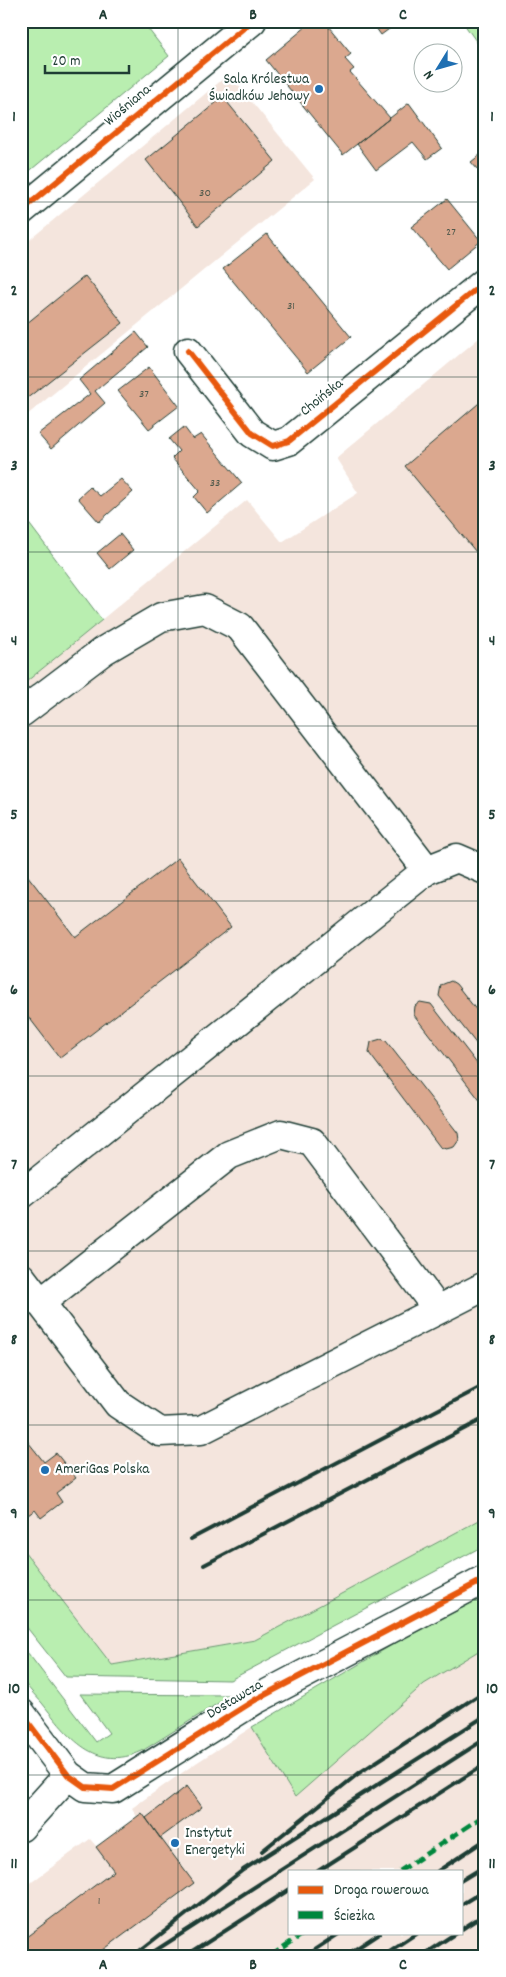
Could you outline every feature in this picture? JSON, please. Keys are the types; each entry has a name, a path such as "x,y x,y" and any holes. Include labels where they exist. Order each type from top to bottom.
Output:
{"street":[{"name":"Wiośniana","path":"21,211 252,21"},
{"name":"Choińska","path":"188,350 252,433 273,446 288,441 485,282"},
{"path":"21,714 103,651 153,622 162,617 205,609 240,627 427,870"},
{"path":"21,1195 427,870 457,858 485,870"},
{"path":"40,1303 229,1155 281,1134 312,1142 438,1310"},
{"path":"21,1277 118,1404 160,1432 201,1430 485,1286"},
{"name":"Dostawcza","path":"21,1713 68,1775 85,1787 113,1790 255,1700 485,1579"},
{"path":"21,1827 68,1775"}],"shaded area":[{"path":"229,74 315,179 21,420 21,247"},
{"name":"AmeriGas Polska","path":"485,333 485,1517 255,1640 112,1665 21,1547 21,686 247,500 282,542 358,493 336,458"},
{"path":"485,1646 485,1956 21,1956 21,1890 90,1839 97,1847 137,1817 132,1808 252,1727 295,1797 424,1684"}],"green space":[{"path":"21,21 142,21 169,56 21,178"},
{"path":"462,21 485,21 485,54"},
{"path":"21,513 102,620 21,686"},
{"path":"485,1517 485,1545 230,1680 66,1677 21,1620 21,1547 112,1665 255,1640"},
{"path":"485,1596 485,1647 424,1684 295,1797 252,1727 397,1642"},
{"path":"21,1644 96,1742 109,1733 80,1694 231,1695 142,1751 125,1757 110,1757 97,1754 84,1748 62,1728 24,1682 20,1671"}],"building":[{"path":"313,21 324,21 351,54 345,59 354,69 350,72 390,118 343,155 266,60"},
{"path":"371,21 400,21 381,35"},
{"path":"223,97 275,161 198,226 146,160"},
{"path":"409,103 442,148 427,159 413,142 376,170 357,144"},
{"path":"485,151 485,178 471,162"},
{"path":"447,199 481,241 447,269 411,227"},
{"path":"267,234 351,337 308,372 223,269"},
{"path":"85,276 123,323 21,403 21,328"},
{"path":"136,332 148,347 95,391 105,403 51,449 38,434 90,394 79,380"},
{"path":"149,367 179,406 149,429 118,391"},
{"path":"485,398 485,563 405,466"},
{"path":"184,427 193,439 201,434 242,483 207,513 194,497 200,491 172,458 179,451 169,439"},
{"path":"121,479 133,492 99,522 78,498 90,487 100,496"},
{"path":"120,534 133,550 110,569 97,553"},
{"path":"178,858 231,927 60,1058 21,1007 21,873 24,871 75,937"},
{"path":"451,981 456,984 485,1021 485,1055 439,996 441,985"},
{"path":"420,1002 431,1004 485,1074 485,1107 414,1015 415,1006"},
{"path":"381,1039 386,1041 458,1133 459,1140 454,1147 446,1149 440,1147 369,1053 371,1042"},
{"name":"AmeriGas Polska","path":"21,1433 44,1462 56,1453 76,1478 56,1493 62,1502 41,1518 35,1510 21,1520"},
{"path":"187,1786 202,1807 160,1838 146,1818"},
{"path":"142,1813 194,1883 95,1956 21,1956 21,1941 114,1871 96,1847"}],"railway":[{"path":"191,1539 485,1385"},
{"path":"204,1565 485,1418"},
{"path":"262,1851 359,1773 485,1691"},
{"path":"133,1956 243,1870 485,1716"},
{"path":"147,1956 485,1739"},
{"path":"320,1870 485,1764"},
{"path":"440,1870 485,1840"},
{"path":"464,1879 485,1866"},
{"path":"186,1956 288,1890"},
{"path":"464,1903 485,1890"},
{"path":"464,1928 485,1914"},
{"path":"305,1956 338,1934"},
{"path":"345,1956 378,1934"},
{"path":"382,1956 415,1934"},
{"path":"421,1956 454,1934"}],"marked path":[{"path":"402,1870 485,1815"},
{"path":"271,1956 303,1934"}],"cycle path":[{"path":"21,211 252,21"},
{"path":"188,351 252,433 273,446 289,441 485,282"},
{"path":"21,1713 68,1775 85,1787 113,1789 255,1700 485,1579"}],"place":[{"name":"Sala Królestwa Świadków Jehowy","path":"319,89"},
{"name":"AmeriGas Polska","path":"45,1470"},
{"name":"Instytut Energetyki","path":"175,1843"}]}
